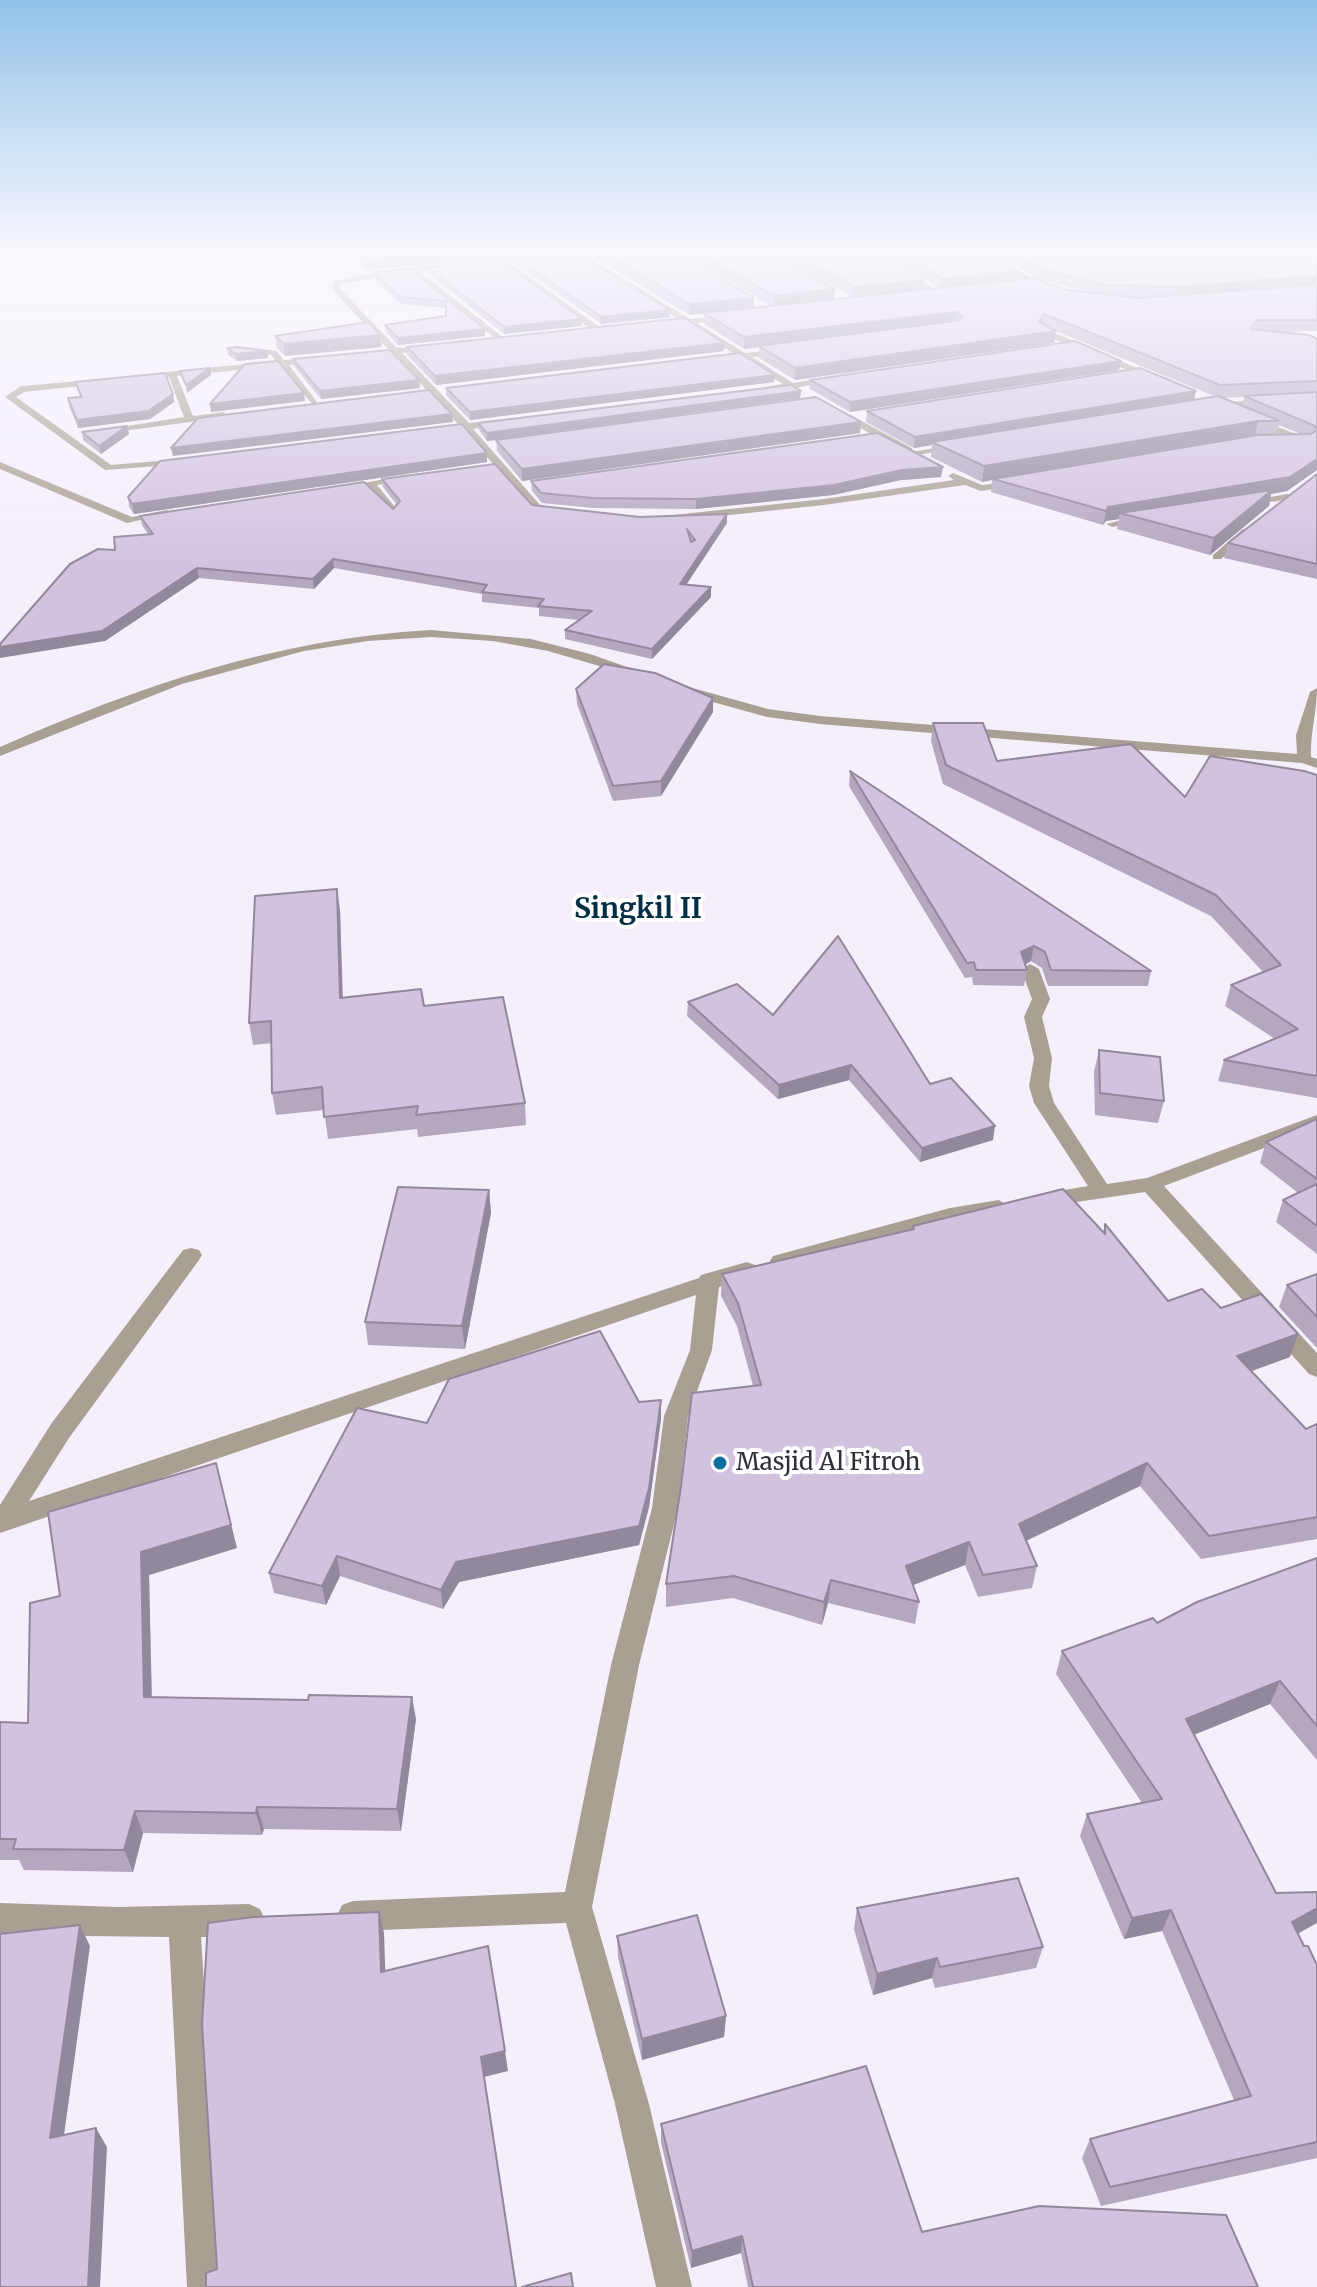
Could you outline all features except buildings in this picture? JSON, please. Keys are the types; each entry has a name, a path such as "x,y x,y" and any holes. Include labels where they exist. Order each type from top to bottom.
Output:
{"street":[{"path":"273,356 284,363 317,404"},
{"path":"399,356 466,426 537,509 572,516"},
{"path":"704,360 741,356"},
{"path":"748,356 805,394"},
{"path":"1099,356 1168,385"},
{"path":"126,379 326,358"},
{"path":"1124,375 1139,372"},
{"path":"172,374 189,419"},
{"path":"761,389 852,377"},
{"path":"111,380 12,393 10,397 109,468 198,460"},
{"path":"416,392 446,389"},
{"path":"1197,402 1212,404 1317,398"},
{"path":"303,406 331,402"},
{"path":"1212,404 1312,444"},
{"path":"829,408 926,461"},
{"path":"89,432 232,414"},
{"path":"850,418 866,416"},
{"path":"419,432 513,420"},
{"path":"61,436 75,434"},
{"path":"867,438 883,436"},
{"path":"1268,442 1312,444"},
{"path":"915,454 977,443"},
{"path":"484,447 499,445"},
{"path":"0,465 131,521 175,511"},
{"path":"484,468 498,466"},
{"path":"937,469 964,482 992,489 1023,483"},
{"path":"355,485 414,477"},
{"path":"659,518 824,502 964,482"},
{"path":"369,483 394,512"},
{"path":"520,487 535,485"},
{"path":"1232,504 1292,494 1265,516"},
{"path":"1112,524 1151,516"},
{"path":"1217,557 1254,525"},
{"path":"0,752 151,691 235,665 353,640 411,634 491,637 560,648 651,678"},
{"path":"678,687 767,713 820,720 1310,762 1303,735 1317,692"},
{"path":"1030,969 1041,999 1033,1017 1043,1058 1039,1086 1044,1103 1101,1191"},
{"path":"2,1523 709,1280 950,1215 1150,1184 1317,1121"},
{"path":"1150,1184 1317,1368"},
{"path":"2,1523 60,1431 191,1255"},
{"path":"674,2287 632,2104 577,1907 625,1665 665,1508 676,1416 701,1350 709,1280"},
{"path":"326,1917 577,1907"},
{"path":"0,1919 184,1922 278,1919"},
{"path":"184,1922 205,2287"}],"place":[{"name":"Masjid Al Fitroh","path":"720,1463"}],"district":[{"name":"Singkil II","path":"638,910"}]}
